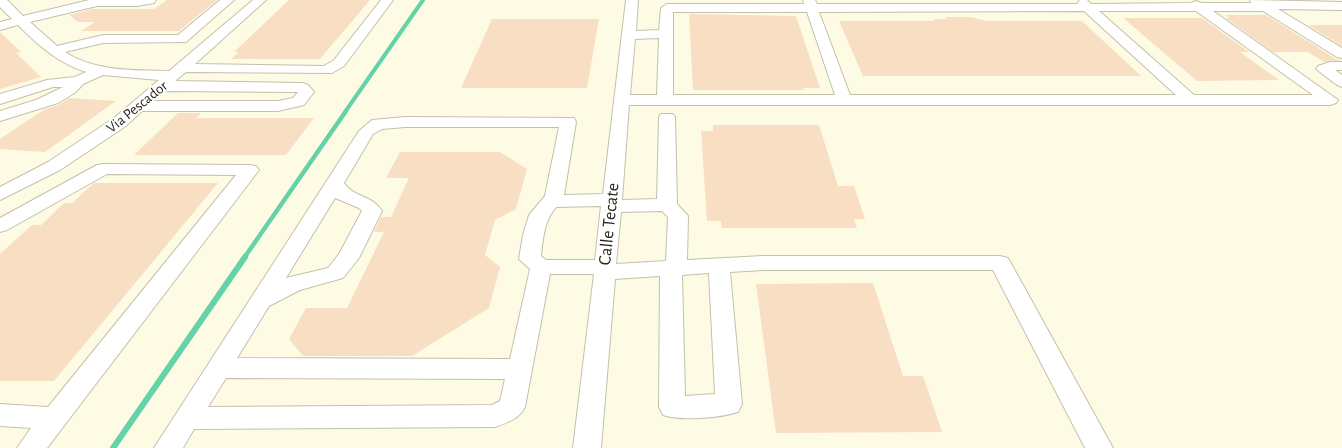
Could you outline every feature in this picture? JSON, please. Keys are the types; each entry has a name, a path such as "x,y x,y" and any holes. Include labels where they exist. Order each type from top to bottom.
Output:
{"street":[{"path":"0,0 54,51 72,62 103,70 296,87 304,88 306,92 305,97 299,102 278,106 141,106"},
{"path":"0,26 100,1 137,2 150,0"},
{"path":"54,51 90,41 113,39 132,50 148,53 165,50 228,0"},
{"name":"Via Pescador","path":"0,194 62,161 141,106 260,0"},
{"path":"173,77 327,70 339,63 387,0"},
{"name":"Calle Tecate","path":"587,448 632,0"},
{"path":"667,206 667,8 955,2 1342,6"},
{"path":"1084,3 1190,100"},
{"path":"622,100 666,109 844,99 1330,100 1193,3"},
{"path":"811,4 844,99"},
{"path":"1261,4 1342,54"},
{"path":"1283,18 1342,18"},
{"path":"628,35 666,34"},
{"path":"1342,66 1330,66 1323,69 1342,82"},
{"path":"0,99 52,83 78,81 103,70"},
{"path":"0,116 53,100 69,92 78,81"},
{"path":"168,448 367,132 378,124 405,122 568,122 552,201 539,215 533,235 530,259 541,267 605,270 763,263 1000,264 1100,448"},
{"path":"31,448 250,170 103,169 62,161"},
{"path":"0,226 103,169"},
{"path":"262,300 293,284 335,273 348,258 372,211 366,204 342,195 334,182"},
{"path":"552,201 667,206 678,216 674,268 672,407 729,404 719,265"},
{"path":"187,418 495,416 512,407 541,267"},
{"path":"219,368 520,369"},
{"path":"0,415 54,418"}],"building":[{"path":"167,0 217,0 179,31 81,31 95,22 78,22 69,15 93,9 154,9"},
{"path":"289,0 370,0 320,59 231,59 239,52 234,52"},
{"path":"689,14 796,16 820,88 803,88 804,90 693,90"},
{"path":"1225,15 1266,15 1336,59 1342,60 1324,62 1308,52 1273,52 1226,18 1230,18"},
{"path":"945,17 971,17 987,21 1082,21 1141,76 863,76 839,21 935,21 933,19 947,19"},
{"path":"1123,18 1202,18 1249,52 1240,52 1279,80 1197,81"},
{"path":"492,19 599,19 587,88 461,88"},
{"path":"1308,25 1342,25 1342,46"},
{"path":"0,32 21,52 16,53 41,77 0,89"},
{"path":"69,98 116,101 45,152 0,149 0,139 45,109 59,105"},
{"path":"178,113 201,113 196,118 314,118 286,155 134,155"},
{"path":"713,125 819,125 838,186 854,186 865,219 854,219 857,228 722,228 721,221 707,221 701,131 713,131"},
{"path":"400,152 500,152 527,169 516,209 495,220 485,255 500,267 489,308 412,356 303,356 289,339 306,308 347,308 384,232 374,232 381,217 391,217 409,178 386,178"},
{"path":"94,183 218,183 54,381 0,381 0,254 32,225 41,225 64,203 72,203"},
{"path":"873,283 903,376 923,376 942,432 776,433 756,284"}],"waterway":[{"path":"345,112 423,0"},
{"path":"244,258 346,111"},
{"path":"113,448 245,257"}]}
